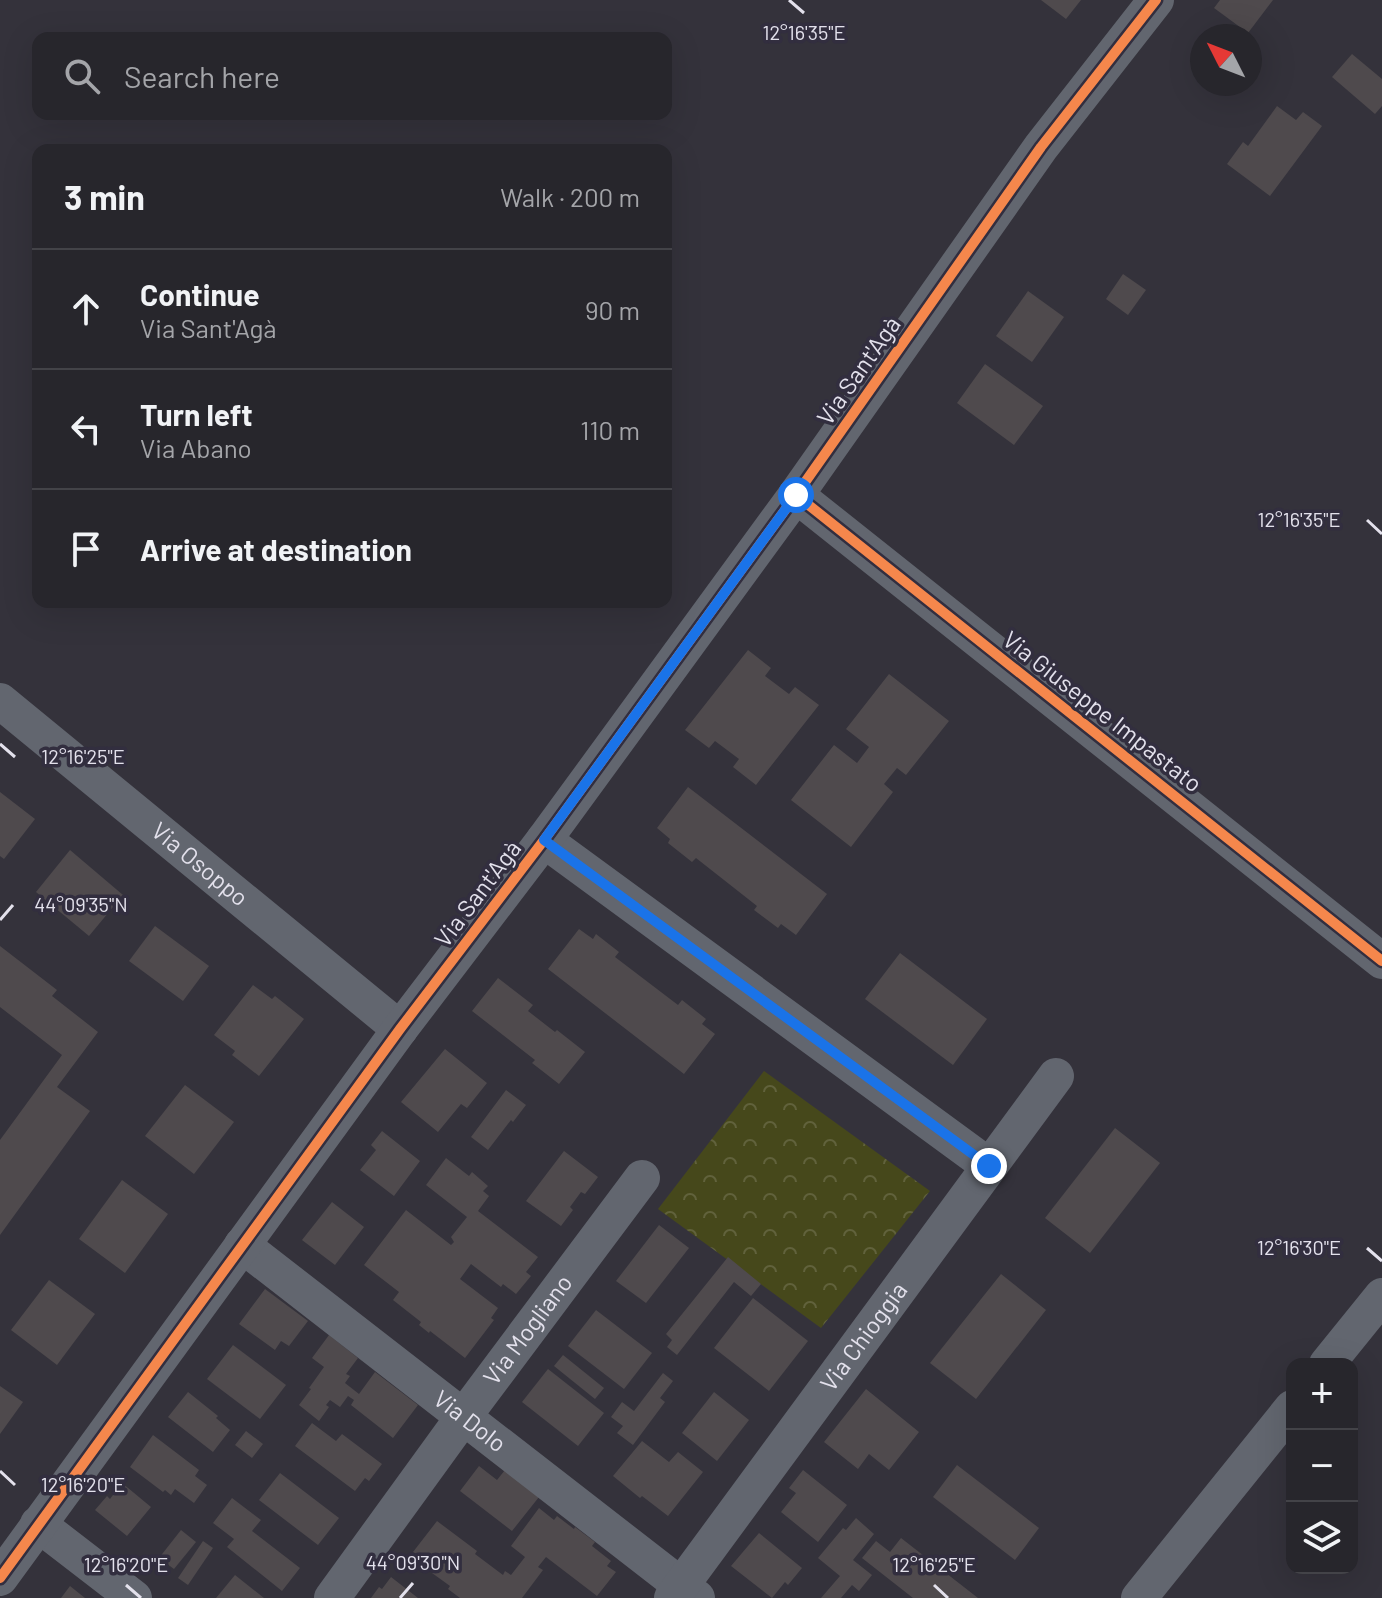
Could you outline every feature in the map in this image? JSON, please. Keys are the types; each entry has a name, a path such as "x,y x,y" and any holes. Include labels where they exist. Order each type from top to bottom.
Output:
{"street":[{"name":"Via Sant'Agà","path":"0,1578 400,1029 544,840 796,495 1041,147 1156,0"},
{"name":"Via Giuseppe Impastato","path":"796,495 1382,961"},
{"name":"Via Osoppo","path":"0,701 400,1029"},
{"path":"544,840 989,1166"},
{"name":"Via Chioggia","path":"683,1594 1056,1076"},
{"name":"Via Mogliano","path":"332,1598 642,1178"},
{"name":"Via Dolo","path":"242,1245 464,1416 683,1594"},
{"path":"1332,1358 1382,1296"},
{"path":"1139,1598 1286,1415"},
{"path":"38,1524 134,1598"}],"green space":[{"path":"764,1071 930,1191 821,1328 658,1209"}],"building":[{"path":"1041,0 1081,0 1066,19"},
{"path":"1220,0 1273,0 1255,24 1236,24 1214,8"},
{"path":"1352,54 1382,79 1382,106 1375,114 1332,77"},
{"path":"1277,106 1296,120 1303,112 1322,126 1270,196 1227,164 1243,142 1248,146"},
{"path":"1123,274 1146,290 1128,315 1106,299"},
{"path":"1028,291 1064,317 1032,362 996,336"},
{"path":"985,364 1043,406 1014,445 957,403"},
{"path":"748,650 771,668 765,676 789,694 795,687 819,705 756,785 733,767 739,759 715,741 709,748 685,730"},
{"path":"889,674 949,721 906,775 897,768 884,784 893,792 851,847 791,800 834,745 857,763 869,747 846,729"},
{"path":"688,787 827,894 796,935 781,924 778,928 754,910 757,906 696,858 692,862 668,843 670,839 657,828"},
{"path":"0,792 35,819 4,859 0,856"},
{"path":"70,850 123,895 89,936 36,892"},
{"path":"155,926 209,966 183,1001 129,961"},
{"path":"579,929 593,939 596,934 619,952 615,957 678,1005 682,1000 706,1019 702,1024 715,1034 684,1074 548,969"},
{"path":"0,946 57,990 52,996 98,1032 57,1087 90,1111 0,1235 0,1140 62,1055 0,1007"},
{"path":"900,953 987,1019 953,1065 865,999"},
{"path":"498,978 533,1005 528,1011 585,1052 559,1084 532,1063 535,1060 472,1011"},
{"path":"253,985 272,999 275,996 304,1019 259,1076 232,1055 235,1051 214,1035"},
{"path":"445,1049 487,1083 467,1108 461,1104 438,1132 401,1102"},
{"path":"185,1085 234,1122 194,1174 145,1136"},
{"path":"506,1090 526,1105 488,1150 471,1137"},
{"path":"1115,1128 1160,1163 1090,1253 1045,1218"},
{"path":"382,1131 420,1161 394,1196 360,1170 376,1150 371,1145"},
{"path":"564,1151 598,1177 585,1194 581,1192 561,1226 526,1201"},
{"path":"446,1158 469,1176 472,1172 488,1186 483,1191 489,1196 478,1211 538,1257 526,1272 531,1276 516,1294 503,1284 501,1287 471,1264 460,1279 498,1308 491,1318 494,1320 465,1358 419,1325 421,1322 393,1300 399,1292 364,1265 406,1210 451,1245 454,1242 451,1237 467,1217 426,1185"},
{"path":"122,1180 168,1214 125,1273 79,1239"},
{"path":"332,1202 364,1227 335,1265 302,1240"},
{"path":"659,1225 689,1248 646,1303 616,1281"},
{"path":"728,1257 761,1284 751,1296 734,1282 677,1355 667,1347 672,1340 666,1334"},
{"path":"1001,1274 1046,1310 976,1399 930,1363"},
{"path":"49,1280 95,1314 57,1365 11,1330"},
{"path":"265,1289 308,1321 289,1346 281,1341 275,1350 239,1324"},
{"path":"753,1298 808,1341 769,1391 714,1348"},
{"path":"596,1310 652,1353 624,1389 568,1346"},
{"path":"329,1335 358,1358 346,1374 350,1376 345,1383 359,1394 375,1372 418,1405 393,1438 351,1405 354,1400 348,1396 340,1407 330,1400 319,1421 299,1405 324,1367 312,1358"},
{"path":"233,1345 286,1385 260,1419 207,1379"},
{"path":"563,1355 604,1388 595,1399 554,1366"},
{"path":"548,1369 604,1413 578,1446 522,1402"},
{"path":"663,1373 673,1381 660,1398 665,1402 633,1445 617,1433 623,1426 611,1417 622,1402 634,1411"},
{"path":"0,1386 23,1402 0,1434"},
{"path":"866,1389 919,1432 889,1470 869,1454 858,1469 824,1442"},
{"path":"188,1392 230,1430 213,1452 168,1417"},
{"path":"714,1392 749,1420 717,1461 682,1433"},
{"path":"312,1423 336,1441 342,1434 382,1464 369,1481 365,1478 355,1491 295,1446"},
{"path":"246,1431 263,1444 252,1458 235,1445"},
{"path":"153,1435 199,1470 195,1476 207,1485 194,1503 175,1489 171,1495 165,1490 163,1492 130,1467"},
{"path":"642,1441 669,1462 678,1452 703,1472 668,1516 613,1476"},
{"path":"957,1465 1039,1528 1015,1560 933,1497"},
{"path":"479,1466 497,1480 505,1470 539,1497 512,1531 460,1491"},
{"path":"803,1470 847,1505 818,1542 781,1512 796,1493 789,1488"},
{"path":"280,1473 339,1518 318,1545 259,1500"},
{"path":"122,1483 151,1507 127,1536 95,1510 107,1496 110,1499"},
{"path":"232,1498 261,1520 252,1531 300,1568 282,1591 227,1547 234,1539 213,1523"},
{"path":"539,1508 554,1520 557,1516 575,1527 595,1542 592,1546 611,1561 607,1566 616,1572 597,1596 546,1557 538,1567 543,1570 522,1598 460,1598 432,1573 436,1569 413,1552 437,1521 503,1575 505,1571 511,1575 525,1557 511,1546"},
{"path":"856,1518 874,1534 853,1560 872,1575 859,1591 852,1585 841,1598 821,1598 840,1576 818,1558 843,1528 846,1530"},
{"path":"181,1530 196,1542 174,1569 159,1558"},
{"path":"759,1533 802,1568 772,1598 731,1566"},
{"path":"901,1538 978,1598 913,1598 862,1558 876,1541 890,1552"},
{"path":"203,1541 213,1548 188,1585 178,1578"},
{"path":"235,1575 264,1598 216,1598"},
{"path":"391,1577 418,1598 371,1598"},
{"path":"70,1586 85,1598 61,1598"}],"cycle path":[{"path":"0,1578 400,1029 544,840 796,495 1041,147 1156,0"},
{"path":"796,495 1382,961"}],"route":[{"path":"796,495 544,840 989,1166"}]}
